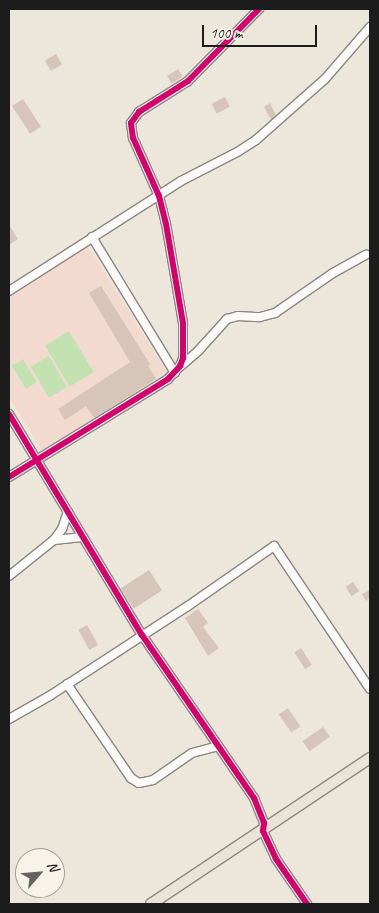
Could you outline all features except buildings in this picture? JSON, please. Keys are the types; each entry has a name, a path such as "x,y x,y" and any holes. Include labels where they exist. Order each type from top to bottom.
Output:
{"main road":[{"path":"151,904 370,758"}],"street":[{"path":"180,366 183,358 183,322 172,257 158,196 130,130 134,117 188,81 259,9"},
{"path":"9,291 158,196 256,140 325,79 370,27"},
{"path":"92,237 175,373"},
{"path":"9,478 175,373 180,366 199,350 226,319 238,316 270,316 338,270 366,255"},
{"path":"9,414 38,459 142,635 254,798 264,822 263,831 276,859 307,904"},
{"path":"9,576 54,540 62,529 68,512"},
{"path":"54,540 83,537"},
{"path":"9,719 188,606 274,546 370,689"},
{"path":"67,684 131,778 139,783 153,780 192,753 218,746"}],"shaded area":[{"path":"88,246 167,372 42,450 9,398 9,296"}],"green space":[{"path":"69,331 94,372 70,387 45,345"},
{"path":"49,356 67,387 49,398 31,366"},
{"path":"23,359 37,382 26,389 12,366"}],"cycle path":[{"path":"9,477 168,379 180,366 183,358 183,323 166,224 159,196 133,138 131,123 139,112 188,81 259,9"},
{"path":"9,414 142,635 254,798 264,823 263,831 276,859 307,904"}]}
